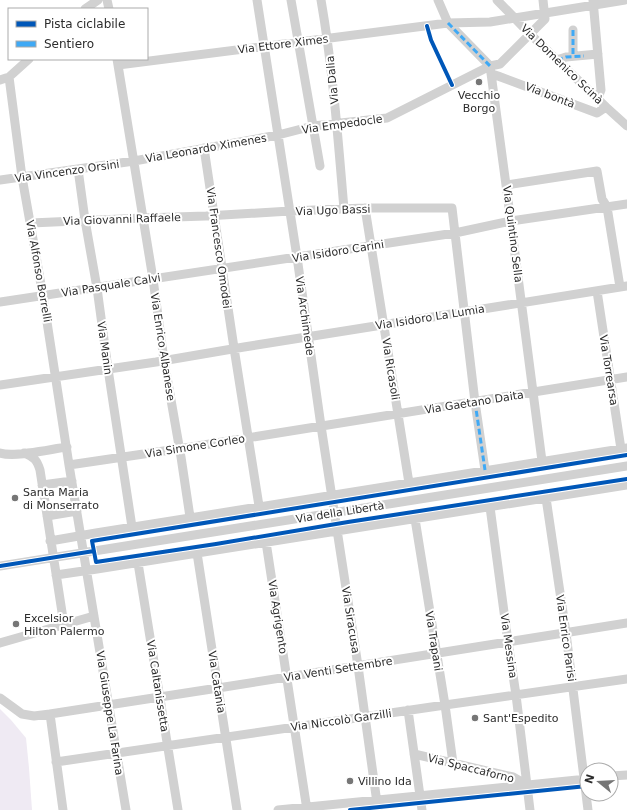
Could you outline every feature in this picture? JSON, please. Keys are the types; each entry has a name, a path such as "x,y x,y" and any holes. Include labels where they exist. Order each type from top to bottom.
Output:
{"street":[{"path":"86,8 98,0"},
{"name":"Via Archimede","path":"257,0 297,257 334,513"},
{"path":"290,0 320,166"},
{"name":"Via Dalia","path":"322,0 328,38 337,123 344,209"},
{"path":"438,0 448,23 491,70"},
{"name":"Via Domenico Scinà","path":"497,0 530,34 598,98 606,108 626,124"},
{"path":"543,0 545,13"},
{"name":"Via Ettore Ximes","path":"148,59 448,23 490,22 594,3 625,0"},
{"path":"594,3 601,90 598,98"},
{"name":"Via Empedocle","path":"278,135 313,126 387,118 491,70 500,64 545,19 545,13"},
{"path":"573,30 573,56"},
{"path":"557,60 566,56 598,54"},
{"path":"4,78 28,60"},
{"name":"Via Ettore Ximes","path":"118,62 136,60"},
{"name":"Via Enrico Albanese","path":"118,62 190,518"},
{"name":"Via bontà","path":"491,70 498,76 597,113 606,108"},
{"name":"Via Quintino Sella","path":"491,70 542,461"},
{"name":"Via Alfonso Borrelli","path":"4,78 43,296 81,535"},
{"name":"Via Leonardo Ximenes","path":"134,161 278,135"},
{"name":"Via Francesco Omodei","path":"204,148 259,506"},
{"name":"Via Vincenzo Orsini","path":"0,180 134,161"},
{"name":"Via Manin","path":"78,169 132,527"},
{"path":"506,185 597,171 602,199 607,207 623,287"},
{"name":"Via Isidoro Carini","path":"222,269 455,233 511,221 627,204"},
{"name":"Via Ugo Bassi","path":"214,215 365,208 452,208 455,233"},
{"name":"Via Ricasoli","path":"365,208 409,483"},
{"name":"Via Giovanni Raffaele","path":"30,223 214,215"},
{"path":"455,233 475,402 485,470"},
{"name":"Via Pasquale Calvi","path":"0,302 222,269"},
{"name":"Via Isidoro La Lumia","path":"0,385 623,287"},
{"name":"Via Torrearsa","path":"597,291 611,380 624,448"},
{"name":"Via Gaetano Daita","path":"321,426 627,377"},
{"name":"Via Simone Corleo","path":"70,465 321,426"},
{"path":"0,453 5,455 67,447"},
{"name":"Via della Libertà","path":"50,541 624,448"},
{"path":"24,453 31,456 38,465 64,625"},
{"name":"Via della Libertà","path":"0,566 627,466"},
{"path":"42,485 72,481"},
{"name":"Via della Libertà","path":"56,574 87,571 627,485"},
{"name":"Via Enrico Parisi","path":"546,498 584,762"},
{"name":"Via Messina","path":"490,507 530,810"},
{"path":"47,516 77,511"},
{"name":"Via Siracusa","path":"334,513 358,666 378,810"},
{"name":"Via Trapani","path":"415,519 453,762"},
{"name":"Via Giuseppe La Farina","path":"81,535 126,810"},
{"name":"Via Agrigento","path":"266,542 307,808"},
{"name":"Via Catania","path":"197,553 237,810"},
{"name":"Via Caltanissetta","path":"138,563 178,810"},
{"path":"0,643 94,616"},
{"name":"Via Venti Settembre","path":"0,698 22,714 34,716 627,623"},
{"name":"Via Niccolò Garzilli","path":"56,762 627,679"},
{"path":"408,710 422,810"},
{"path":"50,714 63,810"},
{"name":"Via Spaccaforno","path":"414,754 513,777 527,785"},
{"path":"278,810 579,780"}],"shaded area":[{"path":"0,709 26,738 32,810 0,810"}],"marked path":[{"path":"448,23 490,66"},
{"path":"573,30 573,56"},
{"path":"557,60 566,57 584,56"},
{"path":"475,402 485,470"}],"cycle path":[{"path":"427,26 431,40 452,85"},
{"path":"627,455 92,541 96,562 627,479"},
{"path":"0,566 94,551"},
{"path":"350,810 579,787"}],"place":[{"name":"Vecchio Borgo","path":"479,82"},
{"name":"Santa Maria di Monserrato","path":"15,498"},
{"name":"Excelsior Hilton Palermo","path":"16,624"},
{"name":"Sant'Espedito","path":"475,718"},
{"name":"Villino Ida","path":"350,781"}]}
